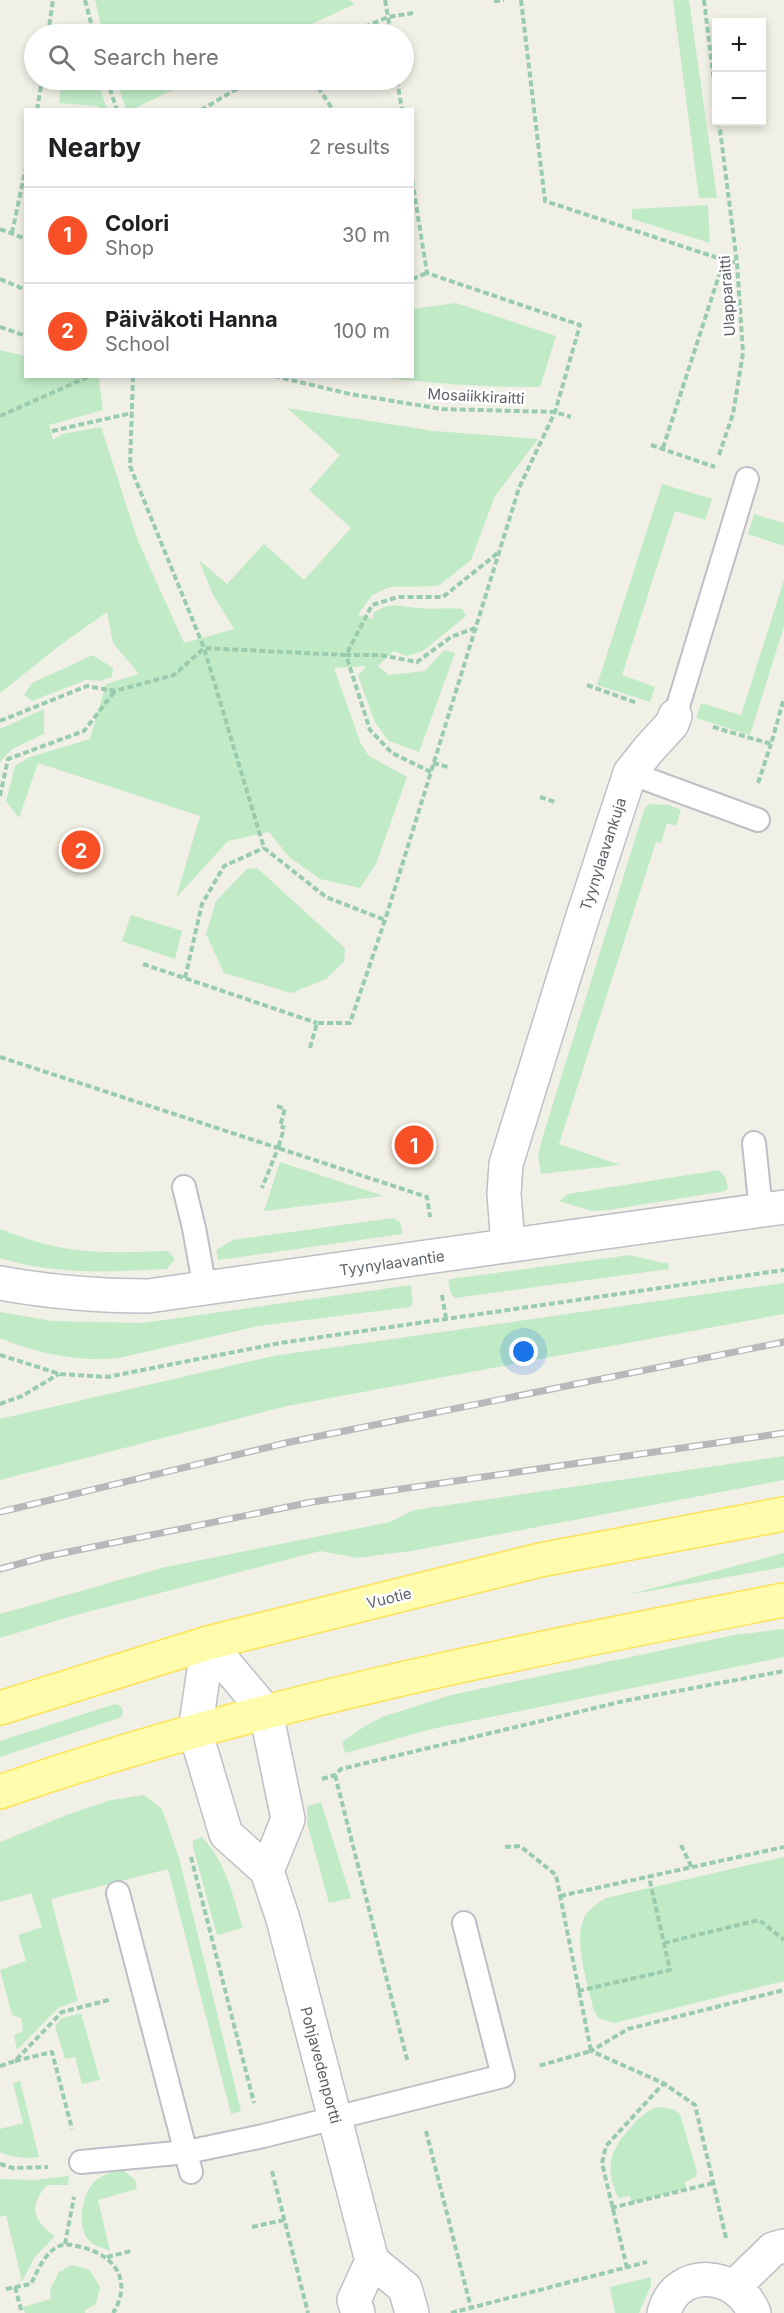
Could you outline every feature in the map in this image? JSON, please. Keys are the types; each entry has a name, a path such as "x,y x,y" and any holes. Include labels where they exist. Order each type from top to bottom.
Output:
{"main road":[{"name":"Vuotie","path":"0,1708 208,1643 540,1560 784,1515"},
{"path":"0,1792 195,1731 266,1712 527,1651 784,1600"}],"street":[{"name":"Tyynylaavankuja","path":"508,1245 504,1194 506,1164 582,919 630,773 672,724 675,716"},
{"name":"Tyynylaavantie","path":"0,1283 48,1292 99,1296 147,1296 772,1209"},
{"path":"208,1643 266,1712 288,1819 267,1871"},
{"name":"Pohjavedenportti","path":"208,1643 195,1731 226,1834 267,1871 283,1919 372,2261"},
{"path":"734,2287 773,2249 784,2246"},
{"path":"358,2313 354,2300 372,2261 405,2288 412,2313"},
{"path":"664,2313 672,2296 682,2287 709,2279 722,2281 734,2287 746,2297 754,2313"}],"lane":[{"name":"Tyynylaavankuja","path":"675,716 747,479"},
{"path":"630,773 758,820"},
{"path":"754,1143 772,1209"},
{"path":"184,1187 194,1228 204,1289"},
{"path":"118,1893 189,2162"},
{"path":"81,2162 189,2162 263,2136 503,2076 464,1923"}],"path":[{"path":"49,24 53,0"},
{"path":"85,0 91,24"},
{"path":"385,0 389,24"},
{"path":"494,1 504,0"},
{"path":"521,0 545,201 737,263"},
{"path":"704,0 713,72"},
{"path":"372,24 388,17 413,13"},
{"path":"37,108 40,90"},
{"path":"110,90 116,108"},
{"path":"204,108 235,90"},
{"path":"320,90 332,108"},
{"path":"399,90 402,108"},
{"name":"Ulapparaitti","path":"715,467 733,414 742,353 737,263 720,126"},
{"path":"12,233 24,176"},
{"path":"414,191 427,273"},
{"path":"0,229 24,238"},
{"path":"663,448 724,260"},
{"path":"143,964 316,1023 350,1023 385,920 519,488 555,412 580,325 427,273 414,278"},
{"path":"0,279 24,289"},
{"path":"0,327 24,335"},
{"path":"0,416 86,378"},
{"path":"133,378 130,466 204,648 264,848 326,897 385,920"},
{"name":"Mosaiikkiraitti","path":"282,378 350,394 442,409 555,412 571,417"},
{"path":"52,431 132,413"},
{"path":"651,445 747,479"},
{"path":"430,772 392,753 370,730 346,655 372,606 398,597 442,597 499,551"},
{"path":"0,722 87,686 115,691 174,675 204,648 380,655 417,662 451,637 475,628"},
{"path":"0,796 9,759 84,731 115,691"},
{"path":"433,763 447,767"},
{"path":"540,797 555,802"},
{"path":"185,978 202,904 224,866 264,848"},
{"path":"310,1048 316,1023"},
{"path":"0,1057 427,1197"},
{"path":"262,1188 284,1130 280,1126 285,1109 277,1106"},
{"path":"0,1355 60,1374 107,1377 280,1343 784,1270"},
{"path":"0,1404 22,1396 60,1374"},
{"path":"471,2308 335,1776 341,1768 624,1701 784,1671"},
{"path":"681,1845 692,1868"},
{"path":"504,1847 520,1846 556,1875 591,2051"},
{"path":"560,1896 784,1847"},
{"path":"190,1854 308,2313"},
{"path":"578,1991 670,1970 649,1877"},
{"path":"664,1943 759,1920 784,1940"},
{"path":"503,2076 591,2051 628,2029 784,1990"},
{"path":"15,2061 62,2012 80,2008"},
{"path":"591,2051 663,2084 695,2105 727,2242 733,2241"},
{"path":"0,2066 52,2052 81,2162 66,2244"},
{"path":"627,2268 602,2163 606,2146 663,2084"},
{"path":"0,2164 14,2168 55,2167 81,2162"},
{"path":"611,2208 713,2183"},
{"path":"252,2227 284,2220"},
{"path":"6,2289 31,2284 54,2248 66,2244 90,2249 107,2257 117,2270 122,2288 113,2313"},
{"path":"107,2257 130,2251"},
{"path":"450,2313 649,2262"},
{"path":"15,2287 22,2313"}],"green space":[{"path":"95,0 349,0 355,4 312,24 101,24"},
{"path":"673,0 689,0 717,198 699,198"},
{"path":"61,90 100,90 107,108 98,106 59,103"},
{"path":"119,90 173,90 135,108 126,108"},
{"path":"708,205 710,243 632,219 632,209"},
{"path":"456,303 556,336 540,387 460,385 388,378 414,378 414,309"},
{"path":"0,350 24,356 24,378 99,379 103,410 49,425 53,440 62,434 101,427 138,541 184,643 234,629 212,593 199,560 227,584 264,544 304,580 351,528 309,490 340,455 287,408 434,431 538,439 495,496 471,560 438,586 390,587 372,595 358,615 373,619 373,613 385,607 395,606 462,609 466,616 423,651 407,656 394,651 378,666 389,675 425,671 444,650 455,653 419,752 389,741 375,722 358,676 366,666 334,668 361,744 369,756 407,777 376,864 360,888 320,879 289,857 269,832 228,841 176,898 200,816 38,763 19,818 6,801 15,766 30,757 90,739 106,684 139,674 113,643 107,612 59,646 0,693"},
{"path":"662,484 712,499 705,520 675,511 622,675 655,687 650,702 597,685"},
{"path":"754,514 784,523 784,546 748,534"},
{"path":"784,580 784,626 750,735 696,718 701,703 741,715"},
{"path":"93,655 113,668 112,677 101,681 86,680 32,701 24,695 32,683"},
{"path":"44,709 44,734 12,749 0,762 0,729"},
{"path":"650,804 669,805 681,810 676,826 667,823 661,843 656,842 559,1144 620,1165 541,1174 538,1156 542,1139 645,807"},
{"path":"257,868 345,948 344,962 326,979 291,993 224,973 206,934 216,901 247,869"},
{"path":"131,915 182,931 175,959 122,941"},
{"path":"280,1162 384,1196 264,1211"},
{"path":"719,1170 725,1177 728,1188 725,1191 609,1210 592,1211 559,1201 568,1194"},
{"path":"393,1218 400,1222 403,1234 218,1260 216,1250 233,1240"},
{"path":"0,1229 63,1248 102,1252 168,1251 175,1259 167,1269 83,1271 41,1267 0,1258"},
{"path":"630,1255 663,1263 668,1262 669,1269 455,1298 451,1294 448,1282 450,1279"},
{"path":"784,1283 784,1314 287,1406 0,1480 0,1419 273,1356"},
{"path":"411,1285 413,1303 410,1307 258,1326 119,1358 88,1359 58,1356 0,1338 0,1312 52,1321 143,1323"},
{"path":"784,1456 784,1480 411,1551 357,1558 320,1551 65,1618 0,1638 0,1614 161,1568 390,1522 414,1510"},
{"path":"784,1553 784,1567 627,1595"},
{"path":"784,1629 784,1657 432,1729 345,1753 342,1742 382,1717 451,1695 734,1635"},
{"path":"115,1704 121,1706 122,1717 0,1757 0,1741"},
{"path":"144,1795 162,1809 179,1858 241,2111 231,2114 168,1869 51,1899 78,2001 59,2007 17,2050 14,2035 23,2031 21,2018 12,2015 0,1970 26,1961 18,1935 42,1927 31,1893 0,1902 0,1842 111,1800"},
{"path":"321,1802 351,1898 329,1903 307,1823 307,1806"},
{"path":"202,1837 223,1869 243,1928 217,1935 193,1847 193,1841"},
{"path":"784,1857 784,1981 614,2023 598,2018 593,2008 580,1949 581,1926 585,1916 592,1908 606,1898"},
{"path":"81,2013 100,2080 82,2084 75,2057 65,2059 55,2026 62,2018"},
{"path":"20,2081 39,2157 19,2158 0,2152 0,2129 23,2123 13,2083"},
{"path":"657,2107 673,2109 680,2114 697,2172 695,2177 685,2182 686,2189 631,2203 630,2196 619,2198 616,2192 612,2181 612,2157 617,2145 631,2127 643,2115"},
{"path":"122,2169 135,2180 137,2189 98,2200 110,2251 87,2238 83,2230 82,2212 87,2193 96,2180"},
{"path":"69,2176 68,2185 47,2185 37,2200 35,2206 38,2219 55,2236 34,2258 22,2282 6,2215 0,2217 0,2179 35,2180"},
{"path":"72,2265 90,2270 100,2287 96,2304 85,2310 85,2313 25,2313 23,2307 51,2299 50,2289 59,2272"},
{"path":"651,2277 651,2285 639,2313 615,2313 610,2287"}],"railway":[{"path":"0,1512 290,1442 784,1342"},
{"path":"0,1569 44,1557 312,1502 784,1433"}],"place":[{"name":"Päiväkoti Hanna","path":"81,850"},
{"name":"Colori","path":"414,1145"}]}
